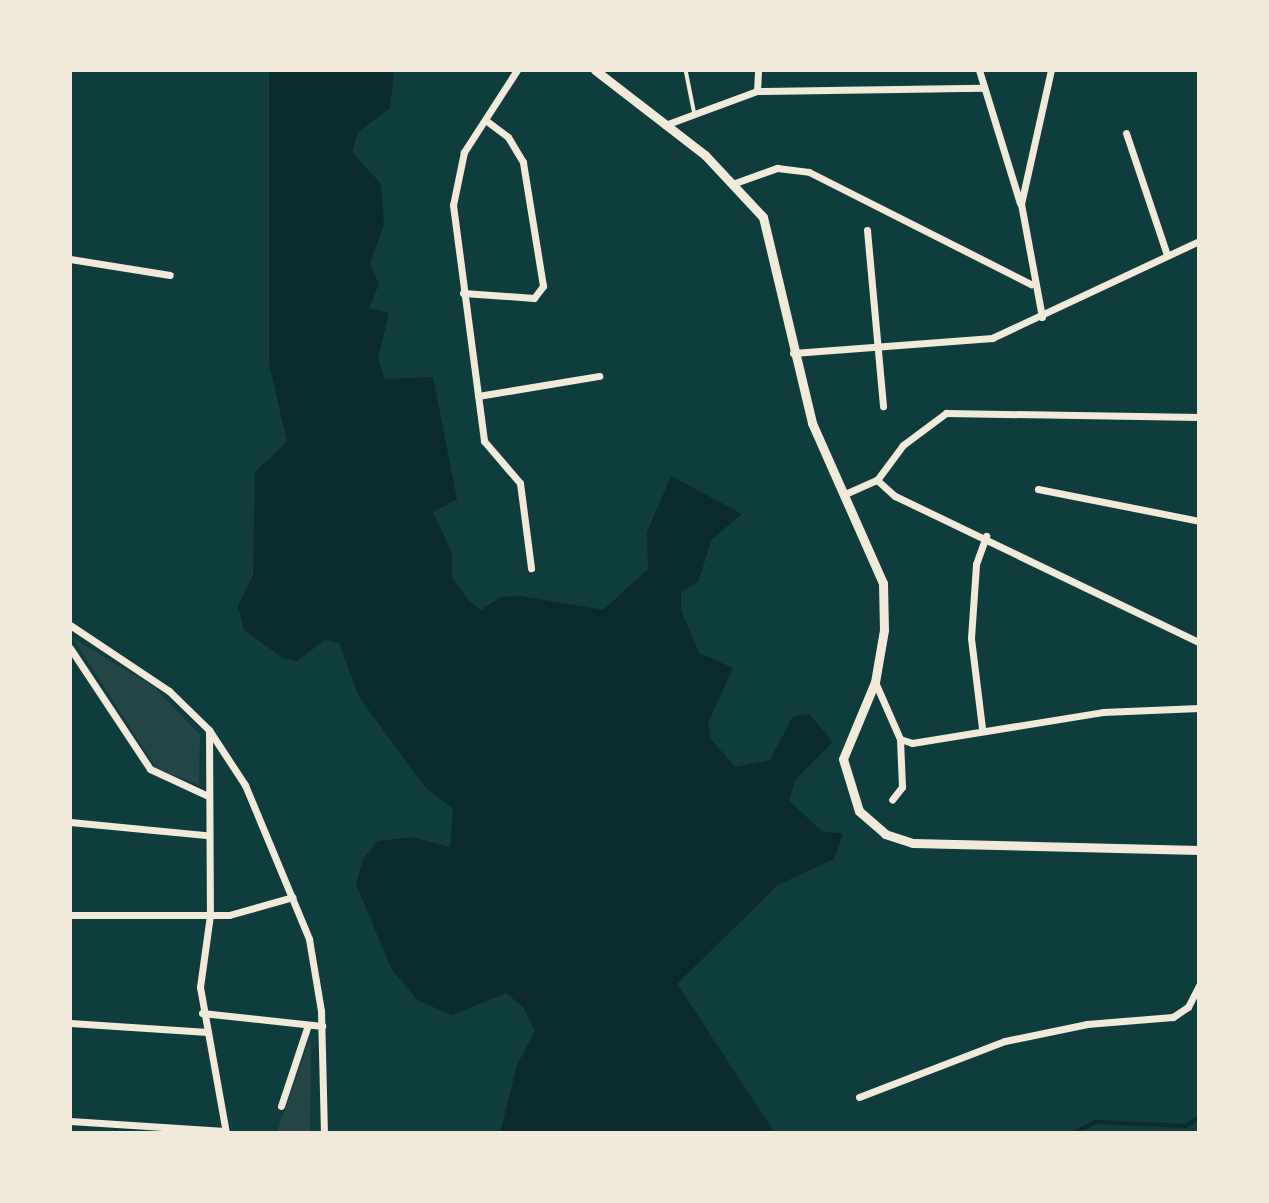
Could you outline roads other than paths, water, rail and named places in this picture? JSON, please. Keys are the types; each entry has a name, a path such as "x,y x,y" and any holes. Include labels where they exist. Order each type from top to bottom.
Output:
{"street":[{"path":"517,70 488,122 464,152 455,179 463,293 487,450 520,482 531,568"},
{"path":"595,70 734,183 763,217 811,423 883,583 884,630 875,682 849,740 846,779 850,798 872,824 913,843 1199,850"},
{"path":"757,91 758,70"},
{"path":"979,70 982,88 1021,204 1031,284 1042,317"},
{"path":"1021,204 1051,70"},
{"path":"665,125 694,110 757,91 982,88"},
{"path":"463,293 534,298 542,286 523,162 508,137 488,122"},
{"path":"1126,133 1167,255"},
{"path":"734,183 776,168 809,172 1031,284"},
{"path":"867,230 883,406"},
{"path":"793,353 876,351 970,343 1042,317 1199,241"},
{"path":"70,259 170,275"},
{"path":"478,396 599,376"},
{"path":"845,494 878,477 903,446 946,413 1199,416"},
{"path":"878,477 895,496 986,536 1199,642"},
{"path":"1038,488 1199,520"},
{"path":"982,728 971,638 976,564 986,536"},
{"path":"70,625 169,691 209,730 245,785 309,939 322,1026 324,1133"},
{"path":"70,648 150,769 206,795"},
{"path":"875,682 900,739 902,787 891,800"},
{"path":"900,739 919,743 982,728 1132,709 1199,708"},
{"path":"70,1121 225,1132 208,1031 202,1013 210,915 206,835 209,730"},
{"path":"70,822 206,835"},
{"path":"70,915 210,915 257,911 293,897"},
{"path":"859,1097 1005,1041 1087,1024 1173,1017 1188,1007 1199,985"},
{"path":"202,1013 322,1026"},
{"path":"70,1023 208,1031"},
{"path":"281,1107 308,1025"}],"lane":[{"path":"686,70 694,110"}],"waterway":[{"path":"1074,1133 1096,1122 1186,1126 1199,1118"}]}
